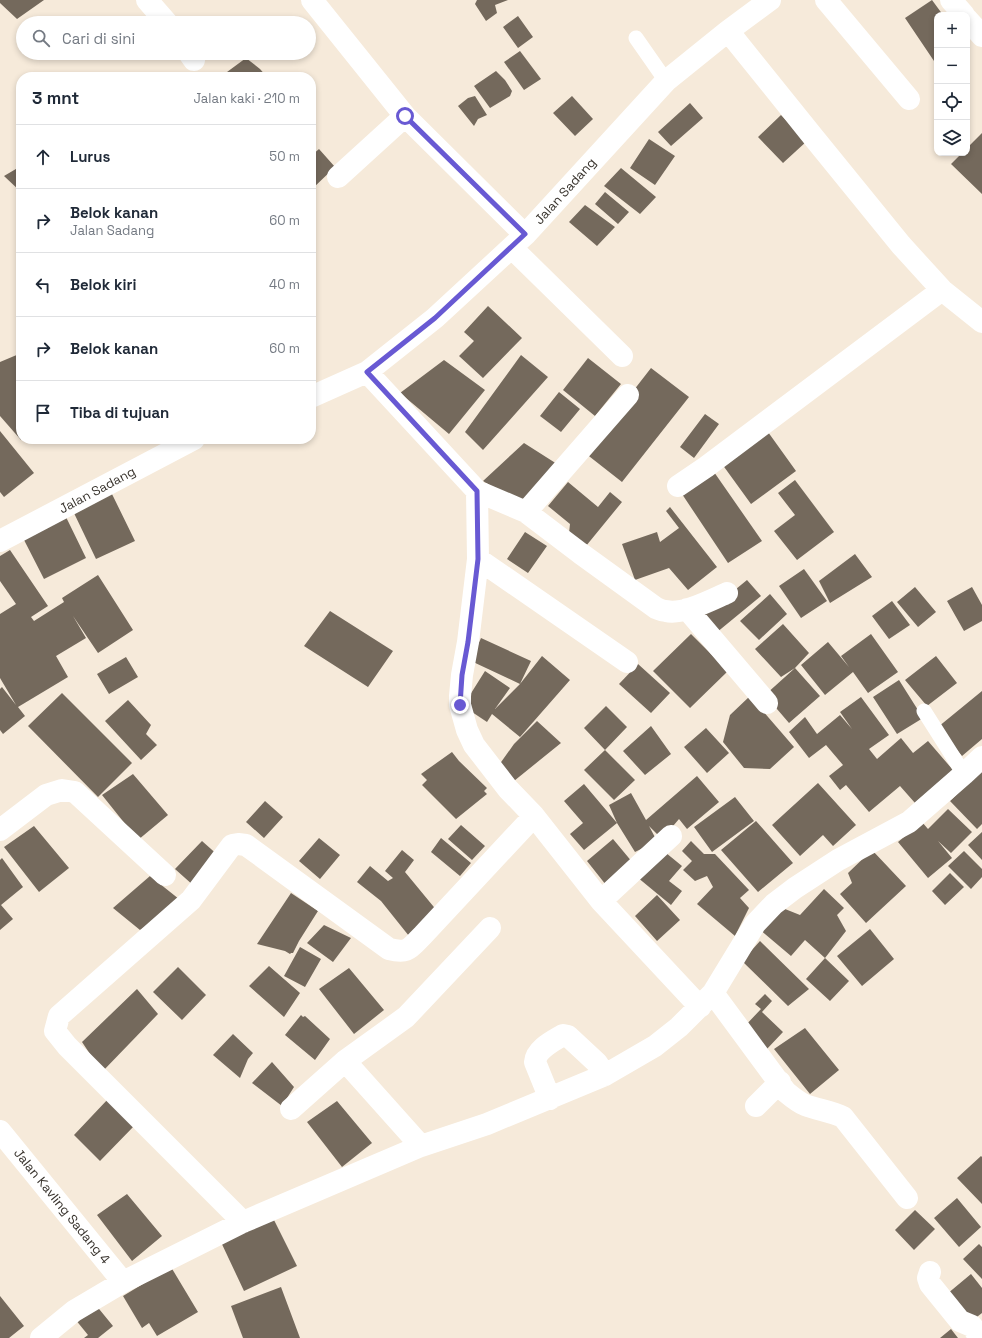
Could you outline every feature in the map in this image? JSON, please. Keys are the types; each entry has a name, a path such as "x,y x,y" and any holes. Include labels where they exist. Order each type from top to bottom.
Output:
{"street":[{"path":"147,0 161,16"},
{"path":"312,0 405,116 622,356"},
{"name":"Jalan Sadang","path":"316,394 367,372 435,318 518,241 666,81 728,30 770,0"},
{"path":"826,0 908,99"},
{"path":"951,0 961,12"},
{"path":"970,22 982,36"},
{"path":"728,30 896,239 942,290 982,322"},
{"path":"338,177 405,116"},
{"path":"678,486 706,468 942,290"},
{"path":"367,372 477,491 526,512 656,608 666,612 687,609 727,593"},
{"path":"526,512 628,395"},
{"name":"Jalan Sadang","path":"0,541 184,444"},
{"path":"477,491 478,559 468,642 462,675 460,705 467,730 474,745 508,789 534,816 601,901 706,1000 780,1082 786,1092 797,1101 806,1105 834,1112 843,1116 908,1198"},
{"path":"478,559 627,662"},
{"path":"687,609 767,703"},
{"path":"41,1338 74,1311 123,1282 243,1222 421,1146 487,1124 550,1099 605,1075 655,1046 679,1027 706,1000 755,924 774,904 794,888 838,860 909,822 964,774 982,756"},
{"path":"0,830 46,795 62,790 75,792 165,875"},
{"path":"243,1222 67,1046 55,1031 59,1016 191,900 232,845 246,845 389,949 399,952 407,950 423,935 534,816"},
{"path":"601,901 671,836"},
{"path":"291,1109 345,1061 406,1017 490,928"},
{"path":"550,1099 535,1059 549,1043 563,1035 568,1036 597,1063 605,1075"},
{"path":"345,1061 421,1146"},
{"path":"756,1106 780,1082"},
{"name":"Jalan Kavling Sadang 4","path":"0,1131 123,1282"},
{"path":"930,1272 928,1278 930,1284 960,1321 972,1326 980,1338"}],"lane":[{"path":"636,38 666,81"},
{"path":"924,711 964,774"}],"building":[{"path":"0,0 44,0 21,16 16,16 16,18 0,3"},
{"path":"477,0 508,0 495,5 497,13 486,21 475,4"},
{"path":"932,0 941,12 934,12 934,61 905,18"},
{"path":"518,16 533,37 518,48 503,27"},
{"path":"520,51 541,79 524,90 504,62"},
{"path":"243,60 249,60 263,72 227,72"},
{"path":"496,71 505,80 512,91 510,96 490,108 474,86"},
{"path":"475,96 487,115 478,119 474,126 458,106 468,98"},
{"path":"572,96 593,119 575,136 553,113"},
{"path":"690,103 703,118 671,146 658,132"},
{"path":"781,115 807,141 783,163 758,137"},
{"path":"982,133 982,194 951,164 959,156 970,156 970,145"},
{"path":"649,139 675,156 655,185 630,168"},
{"path":"319,149 335,167 316,185 316,152"},
{"path":"621,168 656,197 640,214 604,186"},
{"path":"16,169 16,187 4,176"},
{"path":"605,192 629,212 618,224 595,204"},
{"path":"585,205 615,227 597,246 569,222"},
{"path":"488,306 522,338 483,378 459,356 474,341 464,332"},
{"path":"16,355 16,434 0,416 0,362"},
{"path":"521,355 548,377 483,450 465,432"},
{"path":"588,358 621,384 595,416 563,390"},
{"path":"444,360 485,390 449,434 400,393"},
{"path":"651,368 689,397 622,482 585,453"},
{"path":"559,392 580,409 561,432 540,416"},
{"path":"705,414 719,424 694,458 680,447"},
{"path":"0,431 34,473 4,497 0,492"},
{"path":"768,432 796,471 751,504 722,464"},
{"path":"524,443 557,464 522,505 483,481"},
{"path":"714,472 762,541 728,563 682,494"},
{"path":"795,480 834,532 797,560 774,531 795,515 778,493"},
{"path":"568,482 598,507 610,492 622,502 586,546 569,533 570,524 548,506"},
{"path":"111,492 135,541 96,559 73,511"},
{"path":"670,507 717,567 688,590 669,568 635,580 622,544 657,532 660,542 679,528 666,511"},
{"path":"66,517 86,558 44,579 23,538"},
{"path":"525,532 547,546 528,573 507,559"},
{"path":"10,550 48,606 31,617 34,621 64,602 62,598 98,575 133,630 98,653 73,616 86,638 56,656 68,677 18,707 25,716 3,734 0,730 0,689 2,687 16,705 0,678 0,614 16,604 0,581 0,556"},
{"path":"855,554 872,577 830,603 819,581"},
{"path":"804,569 827,601 801,618 779,586"},
{"path":"747,580 761,596 716,633 702,617"},
{"path":"915,587 936,612 918,627 897,602"},
{"path":"972,587 982,605 982,621 964,631 947,601"},
{"path":"770,594 787,614 759,640 740,621"},
{"path":"892,601 910,625 889,639 872,616"},
{"path":"330,611 393,651 368,687 304,646"},
{"path":"783,624 809,653 795,668 781,677 755,649"},
{"path":"691,634 728,671 690,708 653,671"},
{"path":"871,634 898,672 868,693 853,672 825,695 801,665 828,642 849,667 841,656"},
{"path":"481,638 531,661 520,684 471,661"},
{"path":"542,656 570,680 520,737 492,714 487,722 463,706 485,671 510,688 495,709 520,684"},
{"path":"936,656 957,683 927,706 905,680"},
{"path":"126,657 138,677 109,694 97,674"},
{"path":"638,664 670,693 651,713 619,684"},
{"path":"795,668 820,696 789,723 765,695"},
{"path":"899,680 923,718 897,734 873,697"},
{"path":"982,691 982,739 962,756 938,727"},
{"path":"62,693 132,763 98,797 28,726"},
{"path":"750,696 794,747 770,769 744,768 723,742 730,715"},
{"path":"861,697 889,735 869,749 877,759 901,738 913,753 928,741 953,770 915,803 900,786 869,812 846,785 840,790 829,776 843,765 826,745 809,758 789,732 805,717 817,734 840,715 852,729 840,712"},
{"path":"128,700 151,725 146,734 157,745 141,760 105,721"},
{"path":"606,706 627,727 605,750 584,728"},
{"path":"537,721 561,743 514,781 499,765 514,744"},
{"path":"651,726 671,754 645,775 623,751"},
{"path":"706,728 729,753 707,773 684,747"},
{"path":"605,750 635,780 614,800 584,770"},
{"path":"452,752 459,761 487,788 484,791 487,794 456,819 422,785 427,780 421,774"},
{"path":"982,770 982,824 977,829 950,801"},
{"path":"133,774 168,815 138,840 102,795"},
{"path":"697,776 719,802 687,829 679,819 662,839 649,826 657,841 635,852 617,823 609,805 631,793 646,820"},
{"path":"818,783 856,825 833,846 823,835 800,856 772,825"},
{"path":"584,784 617,823 584,850 570,834 583,823 564,801"},
{"path":"735,797 754,821 712,852 694,827"},
{"path":"265,801 283,817 264,838 246,822"},
{"path":"948,809 972,832 951,853 938,841 952,858 928,878 898,842 922,822 928,829"},
{"path":"756,821 793,863 758,892 721,850"},
{"path":"461,825 485,846 472,860 448,839"},
{"path":"34,826 69,868 39,892 4,847"},
{"path":"982,832 982,860 968,845"},
{"path":"319,838 340,855 320,879 299,861"},
{"path":"441,838 471,863 460,876 431,852"},
{"path":"613,839 633,863 606,885 587,861"},
{"path":"202,841 220,857 194,886 175,869"},
{"path":"691,841 704,854 715,854 749,890 740,898 749,908 735,936 697,904 713,887 707,876 695,881 683,870 692,861 682,851"},
{"path":"660,848 682,866 669,881 682,891 671,905 637,877"},
{"path":"402,850 414,860 405,872 438,912 409,936 381,901 357,882 370,866 388,881 393,878 385,871"},
{"path":"872,850 906,886 866,923 840,894 852,883 848,873"},
{"path":"964,851 982,869 982,877 971,889 948,866"},
{"path":"2,858 23,887 1,905 13,919 0,930 0,860"},
{"path":"950,873 964,887 945,905 932,891"},
{"path":"150,876 184,903 140,930 113,908"},
{"path":"824,889 844,908 837,915 846,931 825,958 805,940 791,956 758,928 785,909 800,915"},
{"path":"291,893 318,911 293,953 290,954 285,951 257,944"},
{"path":"657,895 680,920 657,941 635,916"},
{"path":"324,925 351,938 333,962 307,943"},
{"path":"870,929 894,959 862,986 837,956"},
{"path":"760,941 809,989 788,1006 742,961"},
{"path":"300,947 321,959 305,987 284,976"},
{"path":"825,958 849,981 830,1001 806,979"},
{"path":"269,966 300,993 284,1017 249,986"},
{"path":"178,967 206,995 182,1020 153,992"},
{"path":"349,968 384,1010 354,1034 319,989"},
{"path":"137,989 158,1014 102,1072 82,1042"},
{"path":"765,994 772,1001 762,1012 783,1032 766,1050 743,1028 761,1009 755,1004"},
{"path":"301,1015 303,1017 305,1016 330,1039 315,1060 285,1035"},
{"path":"805,1028 839,1070 810,1094 774,1049"},
{"path":"233,1034 253,1053 248,1059 240,1078 213,1055"},
{"path":"272,1062 294,1087 282,1106 252,1083"},
{"path":"108,1099 135,1125 100,1161 74,1135"},
{"path":"337,1101 372,1143 342,1167 307,1122"},
{"path":"981,1156 982,1157 982,1204 957,1178"},
{"path":"127,1194 162,1236 132,1261 97,1215"},
{"path":"957,1198 981,1227 959,1247 934,1218"},
{"path":"915,1210 935,1229 914,1250 895,1230"},
{"path":"272,1216 297,1266 244,1291 220,1240"},
{"path":"979,1244 982,1247 982,1279 963,1259"},
{"path":"171,1267 198,1312 157,1336 149,1323 142,1328 123,1296"},
{"path":"971,1274 982,1288 982,1313 969,1323 947,1294"},
{"path":"281,1287 300,1338 243,1338 231,1306"},
{"path":"0,1296 24,1326 9,1338 0,1338"},
{"path":"95,1304 113,1326 98,1338 84,1338 88,1335 75,1319"},
{"path":"951,1329 958,1338 940,1338"}],"route":[{"path":"405,116 525,234 435,318 367,372 477,491 478,559 468,642 462,675 460,705"}]}
